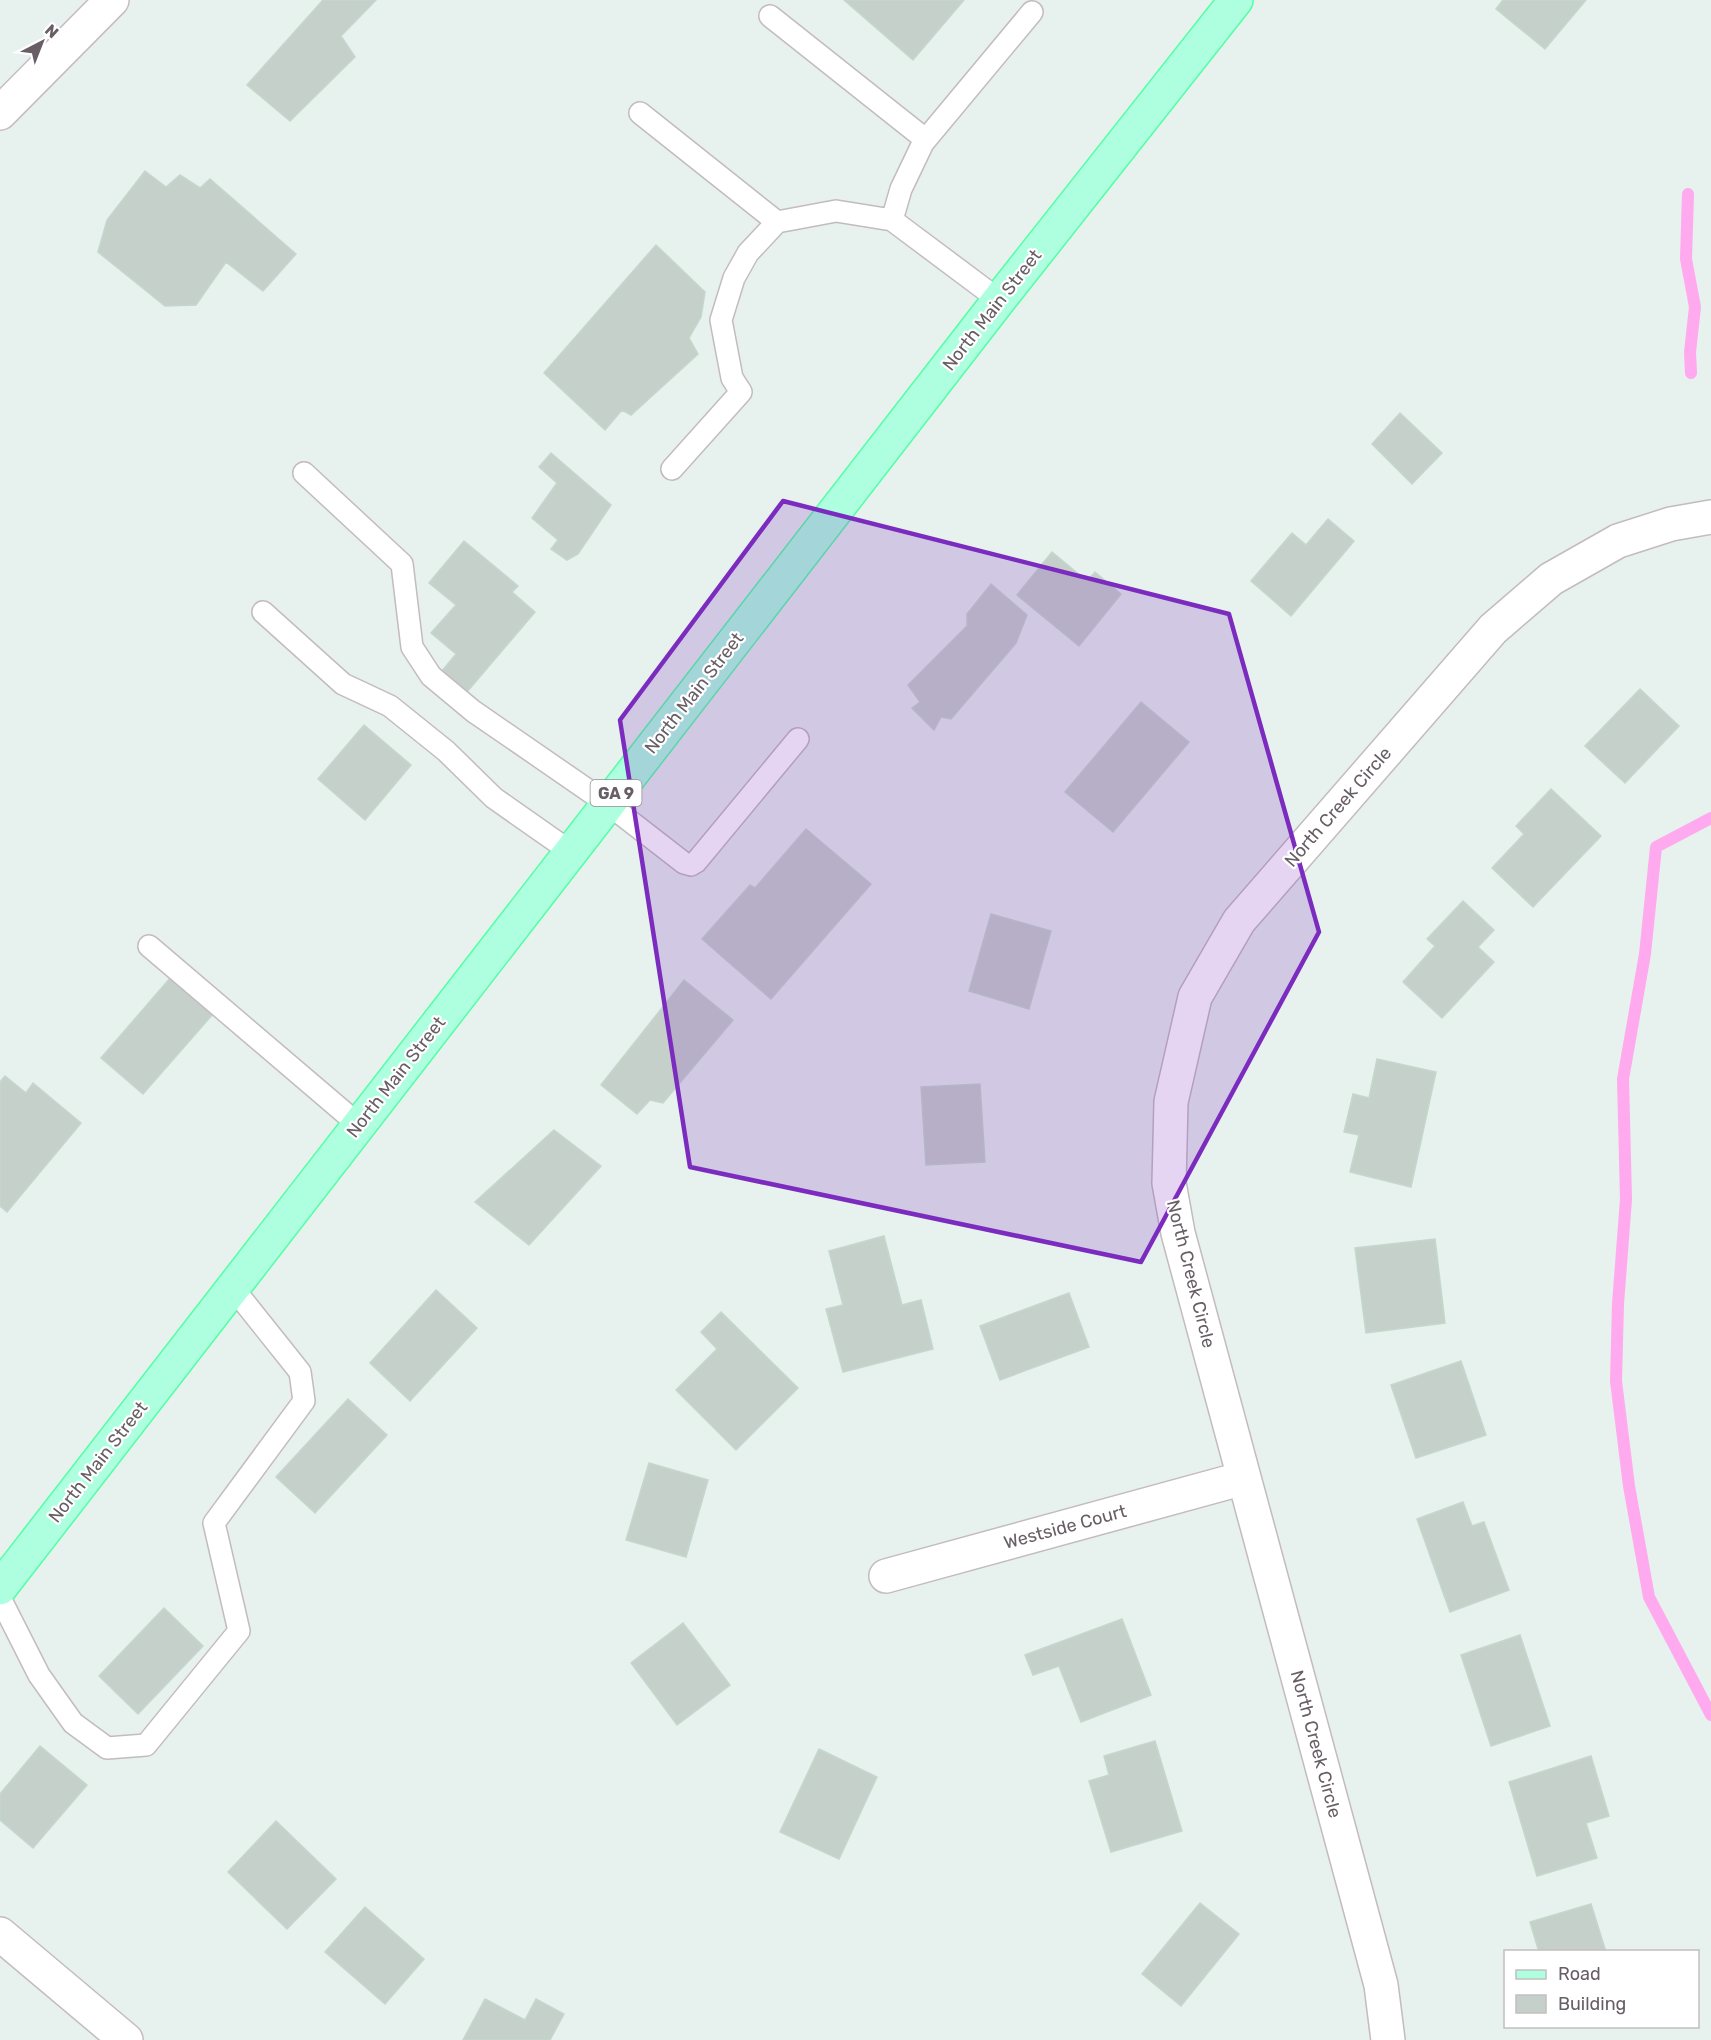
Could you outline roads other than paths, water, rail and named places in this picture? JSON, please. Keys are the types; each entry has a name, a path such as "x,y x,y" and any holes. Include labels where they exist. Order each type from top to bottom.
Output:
{"main road":[{"name":"North Main Street","path":"0,1588 999,300 1236,0"}],"street":[{"path":"0,113 112,0"},
{"name":"North Creek Circle","path":"1388,2040 1381,1985 1178,1233 1169,1183 1171,1102 1195,997 1239,921 1493,629 1551,579 1618,541 1671,524 1711,517"},
{"name":"Westside Court","path":"886,1576 1244,1478"},
{"path":"0,1934 126,2040"}],"lane":[{"path":"892,220 901,189 925,139 1032,12"},
{"path":"770,16 925,139"},
{"path":"640,113 777,222"},
{"path":"672,469 741,392 732,378 721,320 734,278 748,254 777,222 836,211 892,220 999,300"},
{"path":"304,473 402,564 412,647 430,676 473,711 608,804 684,863 691,865 696,862 798,739"},
{"path":"263,612 343,684 390,706 446,751 494,798 571,852"},
{"path":"149,946 359,1125"},
{"path":"0,1598 39,1676 73,1723 107,1748 146,1744 239,1631 214,1523 304,1401 300,1372 233,1288"}],"waterway":[{"path":"1688,194 1686,259 1695,307 1690,352 1691,373"},
{"path":"1711,818 1656,847 1645,954 1623,1079 1626,1199 1618,1304 1616,1381 1629,1486 1649,1597 1711,1715"}]}
